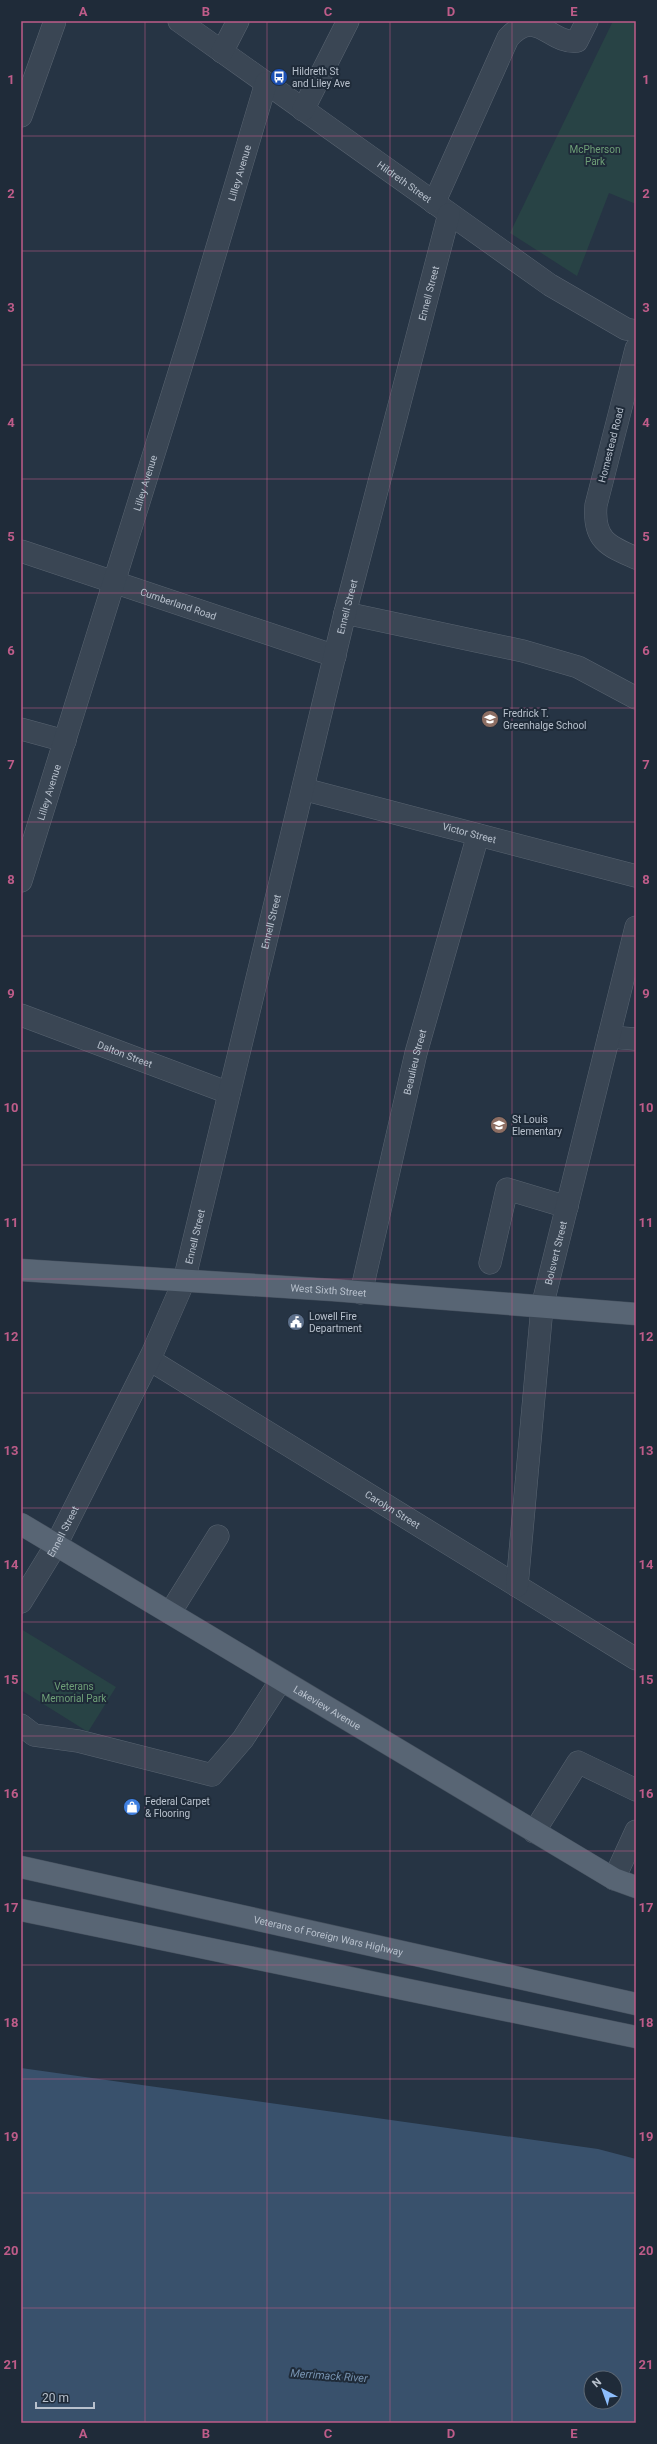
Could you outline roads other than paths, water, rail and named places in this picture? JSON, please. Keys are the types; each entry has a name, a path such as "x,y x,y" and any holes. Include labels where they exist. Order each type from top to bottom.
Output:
{"main road":[{"name":"West Sixth Street","path":"21,1270 361,1292 636,1314"},
{"name":"Lakeview Avenue","path":"21,1524 534,1832 614,1879 636,1887"},
{"name":"Veterans of Foreign Wars Highway","path":"21,1867 636,2004"},
{"path":"21,1910 636,2037"}],"street":[{"path":"21,116 55,21"},
{"name":"Hildreth Street","path":"179,21 550,285 626,329 636,331"},
{"path":"222,52 238,21"},
{"path":"303,110 348,21"},
{"name":"Ennell Street","path":"21,1602 28,1575 56,1546 150,1360 184,1281 335,656 441,208 508,38 516,28 529,24 545,29 570,42 577,41 587,21"},
{"name":"Lilley Avenue","path":"21,881 193,328 266,83"},
{"name":"Homestead Road","path":"636,349 596,505 594,520 604,541 636,558"},
{"name":"Cumberland Road","path":"21,551 114,584 335,656"},
{"path":"345,613 523,651 578,667 636,698"},
{"path":"21,728 65,741"},
{"name":"Victor Street","path":"303,789 636,876"},
{"name":"Beaulieu Street","path":"361,1292 416,1053 478,835"},
{"name":"Boisvert Street","path":"517,1586 542,1307 636,927"},
{"name":"Dalton Street","path":"21,1015 229,1093"},
{"path":"609,1037 636,1038"},
{"path":"490,1263 507,1189 567,1207"},
{"name":"Carolyn Street","path":"150,1360 636,1659"},
{"path":"170,1614 218,1536"},
{"path":"21,1725 34,1735 78,1741 212,1775 243,1739 281,1680"},
{"path":"534,1832 578,1762 636,1790"},
{"path":"614,1879 636,1830"}],"water":[{"name":"Merrimack River","path":"21,2068 598,2149 636,2159 636,2423 21,2423"}],"place":[{"name":"Hildreth St and Liley Ave","path":"279,77"},
{"name":"Fredrick T. Greenhalge School","path":"490,719"},
{"name":"St Louis Elementary","path":"499,1125"},
{"name":"Lowell Fire Department","path":"296,1322"},
{"name":"Federal Carpet & Flooring","path":"132,1807"}],"park label":[{"name":"McPherson Park","path":"595,154"},
{"name":"Veterans Memorial Park","path":"74,1692"}]}
